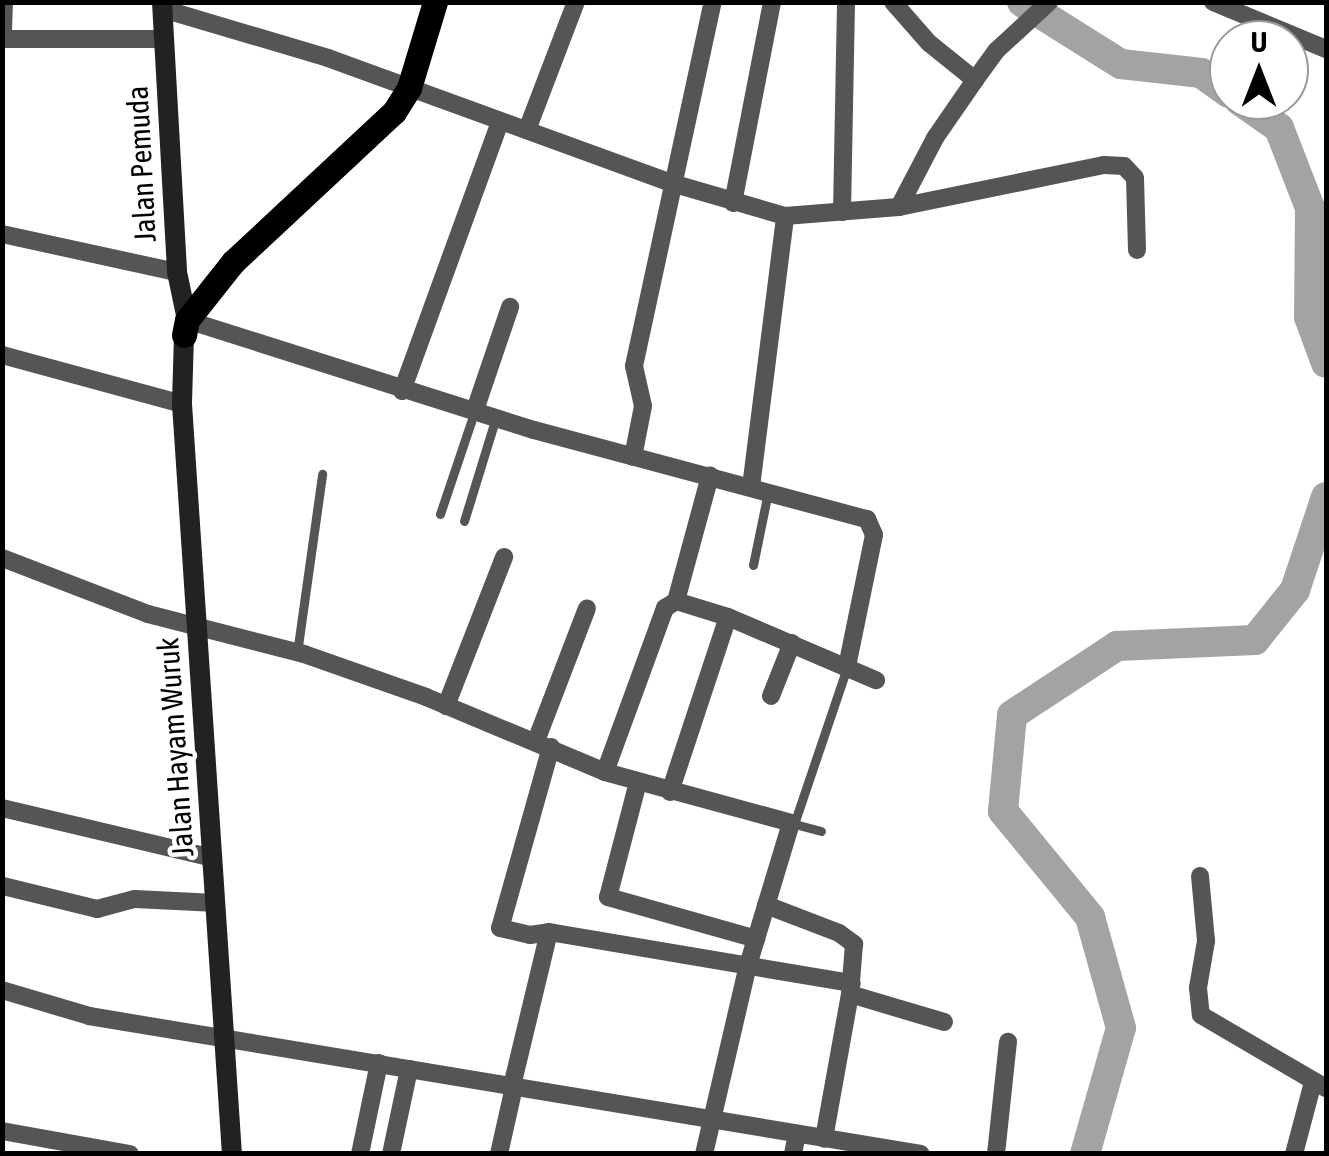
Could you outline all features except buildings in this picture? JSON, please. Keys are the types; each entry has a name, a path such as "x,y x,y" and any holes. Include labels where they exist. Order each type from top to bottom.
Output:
{"main road":[{"path":"185,328 233,262 394,112 408,88 434,2"},
{"name":"Jalan Pemuda","path":"162,6 177,272 185,328"},
{"name":"Jalan Hayam Wuruk","path":"185,328 182,404 232,1154"}],"street":[{"path":"527,130 576,2"},
{"path":"632,457 643,406 634,366 713,2"},
{"path":"733,203 772,2"},
{"path":"842,212 846,2"},
{"path":"892,2 929,43 974,80"},
{"path":"898,206 935,138 974,80 997,50 1050,2"},
{"path":"1213,2 1260,11 1326,49"},
{"path":"2,51 4,5"},
{"path":"162,6 310,52 675,184 785,216 898,206 1116,164 1130,170 1135,178 1137,250"},
{"path":"3,39 163,39"},
{"path":"402,391 500,122"},
{"path":"760,489 785,216"},
{"path":"2,234 177,272"},
{"path":"475,410 510,307"},
{"path":"185,328 872,524 848,667"},
{"path":"2,356 182,404"},
{"path":"605,772 664,608 676,601 710,476"},
{"path":"446,706 504,557"},
{"path":"2,558 196,628 297,652 544,744 605,772 793,824 748,965 704,1154"},
{"path":"676,601 728,616 876,680"},
{"path":"587,608 544,744 500,928 530,935 549,932 748,965 851,988 944,1022"},
{"path":"670,792 728,616"},
{"path":"771,696 792,644"},
{"path":"638,782 608,897 756,940"},
{"path":"2,808 213,858"},
{"path":"1200,876 1206,940 1198,988 1202,1016 1320,1085 1294,1154"},
{"path":"3,886 97,909 135,898 216,903"},
{"path":"766,905 851,939 851,988 824,1138"},
{"path":"499,1154 549,932"},
{"path":"2,990 89,1016 824,1138 861,1149 922,1154"},
{"path":"996,1154 1008,1042"},
{"path":"360,1154 379,1063"},
{"path":"391,1154 409,1069"},
{"path":"2,1131 130,1154"},
{"path":"793,1154 797,1134"}],"lane":[{"path":"440,514 475,410"},
{"path":"464,522 496,417"},
{"path":"297,652 322,474"},
{"path":"753,565 760,489"},
{"path":"821,831 793,824 848,667"}],"waterway":[{"path":"1022,2 1121,64 1201,73 1209,79"},
{"path":"1268,120 1279,128 1310,208 1309,317 1326,363"},
{"path":"1085,1154 1121,1028 1090,917 1003,811 1012,715 1117,646 1255,640 1295,590 1326,497"}]}
